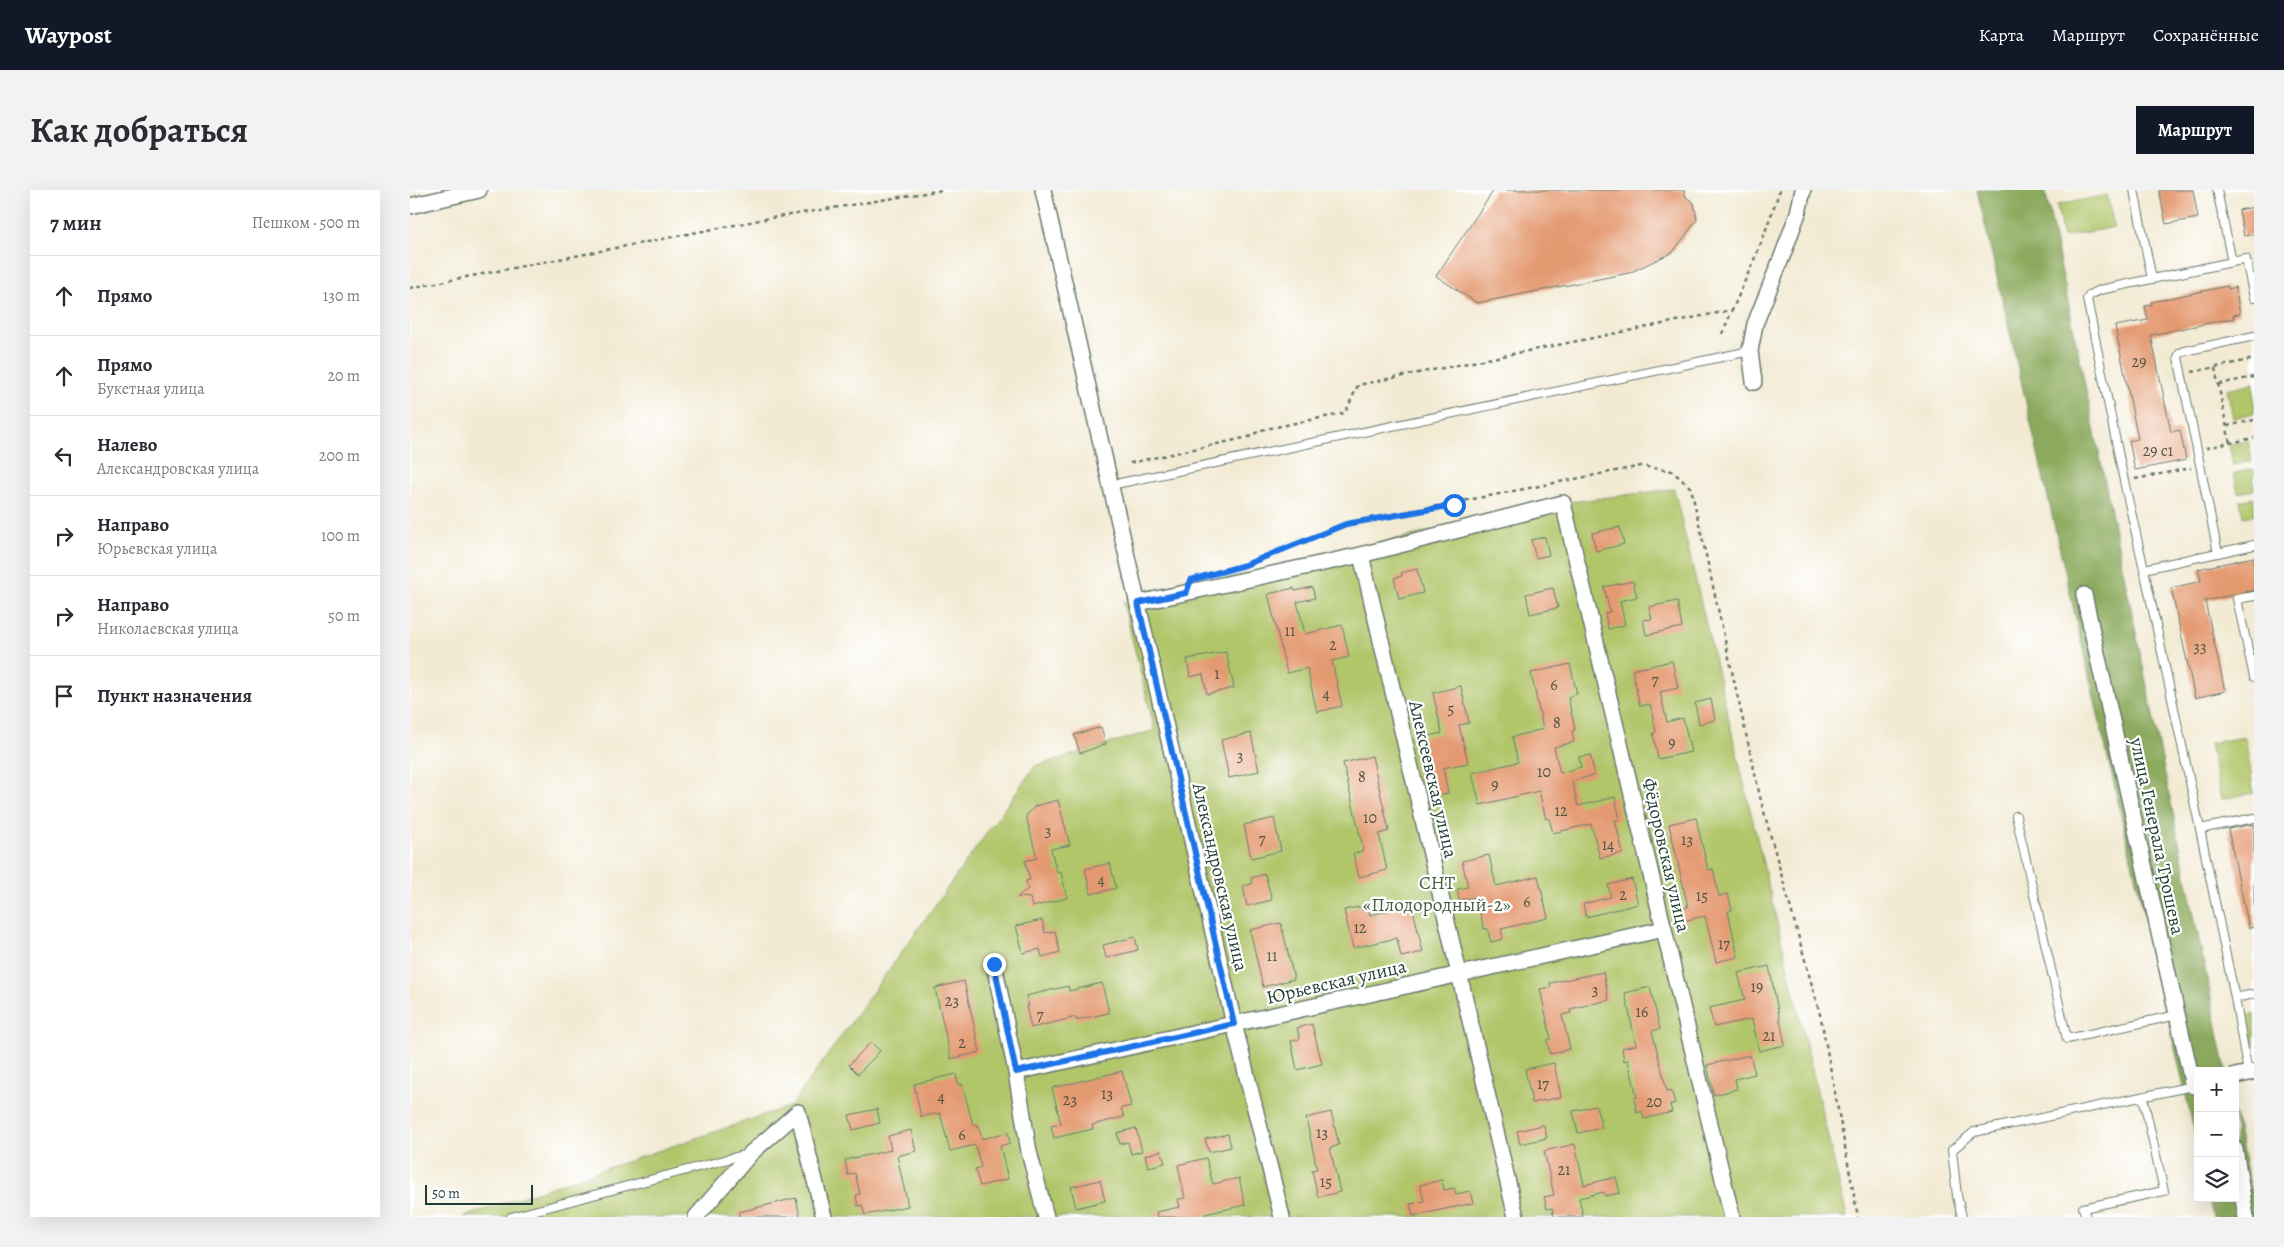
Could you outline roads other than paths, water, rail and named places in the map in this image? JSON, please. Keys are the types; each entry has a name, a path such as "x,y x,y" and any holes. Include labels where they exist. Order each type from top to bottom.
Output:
{"street":[{"path":"410,206 479,190"},
{"name":"Александровская улица","path":"1042,190 1234,1024 1282,1217"},
{"path":"1754,382 1750,351 1755,324 1784,254 1798,213 1803,190"},
{"name":"Фёдоровская улица","path":"1361,555 1564,503 1732,1217"},
{"path":"1138,603 1361,555"},
{"name":"Алексеевская улица","path":"1361,555 1516,1217"},
{"name":"улица Генерала Трошева","path":"2084,595 2177,1015 2194,1081"},
{"name":"Юрьевская улица","path":"1016,1072 1664,929"},
{"path":"994,964 1016,1072 1029,1152 1046,1217"},
{"path":"696,1217 751,1153 798,1112 824,1217"},
{"path":"2236,1157 2246,1217"}],"lane":[{"path":"2134,190 2152,279"},
{"path":"2217,190 2232,262"},
{"path":"2246,1074 2235,998 2124,481 2088,299 2094,292 2250,259 2254,298"},
{"path":"2218,553 2178,361 2180,353 2254,336"},
{"path":"1111,484 1750,351"},
{"path":"2144,569 2254,545"},
{"path":"2254,596 2237,599 2254,677"},
{"path":"2016,816 2067,1038 2177,1015"},
{"path":"2200,829 2254,818"},
{"path":"2235,998 2254,994"},
{"path":"1962,1217 1957,1196 1952,1150 1974,1132 2194,1085"},
{"path":"2086,1217 2084,1208 2164,1191 2143,1097"},
{"path":"511,1217 751,1153"}],"park label":[{"name":"СНТ «Плодородный-2»","path":"1437,893"}]}
